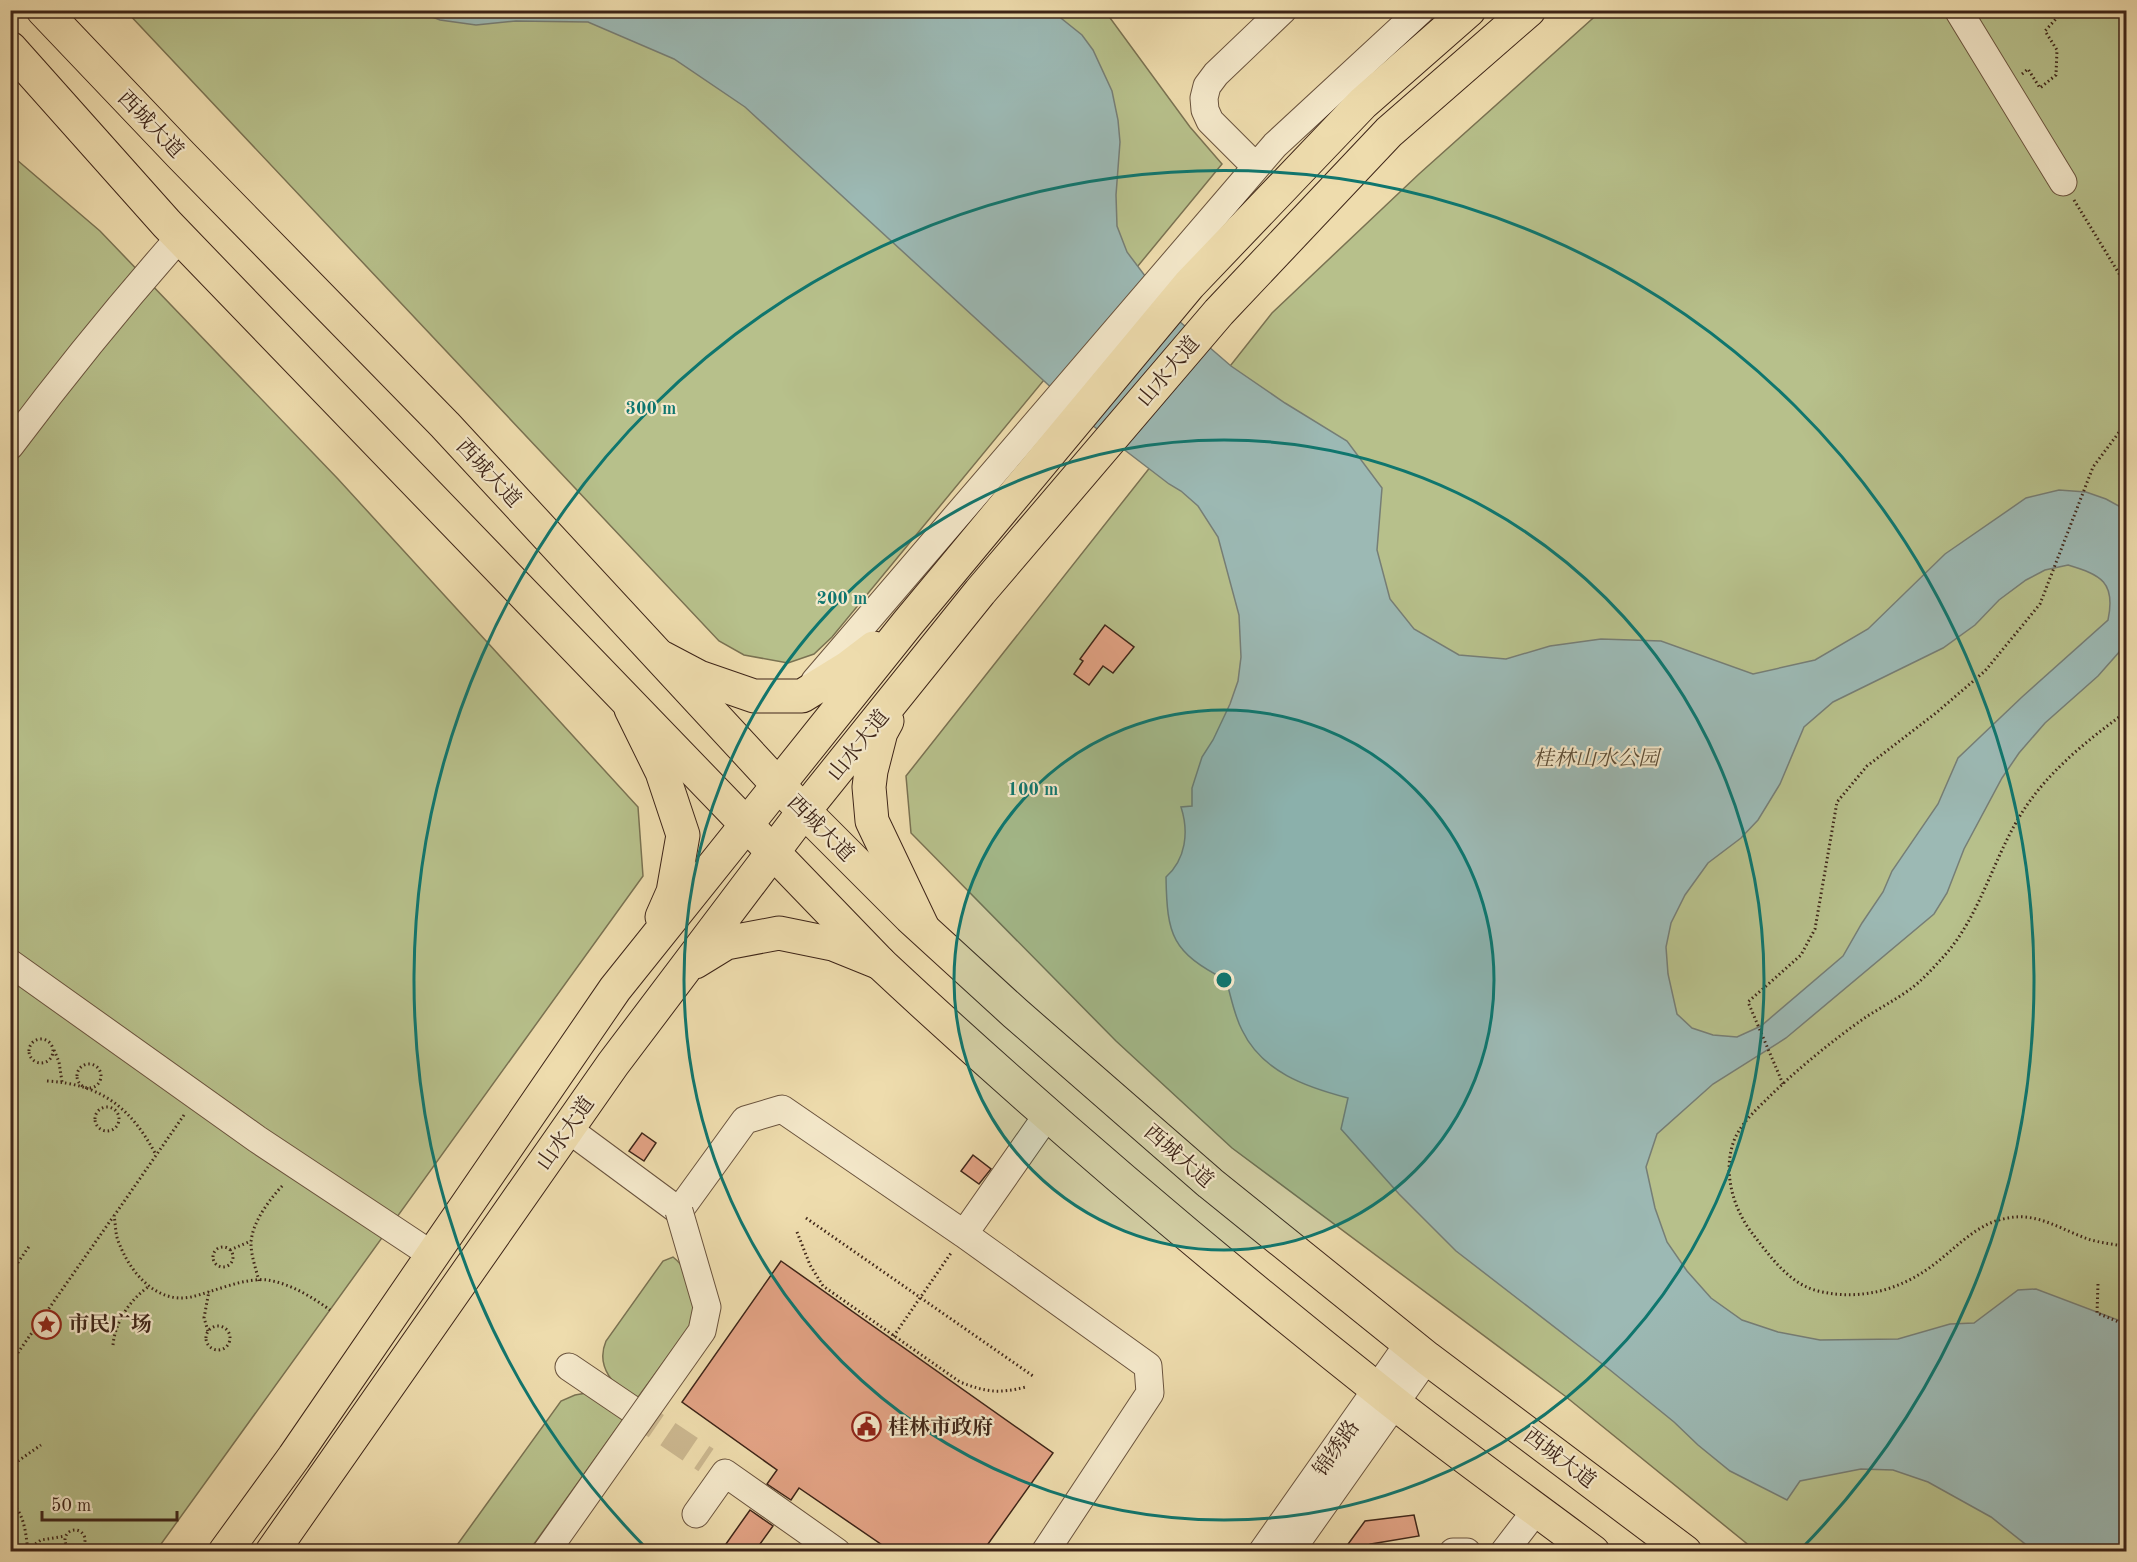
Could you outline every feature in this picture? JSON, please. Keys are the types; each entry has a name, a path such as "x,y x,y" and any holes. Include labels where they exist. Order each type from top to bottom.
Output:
{"main road":[{"name":"西城大道","path":"43,10 445,425 778,785 924,930 1015,1013 1210,1183 1418,1351 1685,1551"},
{"path":"57,10 71,40"},
{"name":"山水大道","path":"225,1551 294,1457 615,989 907,624 1189,285 1363,103 1469,10"},
{"name":"山水大道","path":"272,1551 612,1064 804,812 980,592 1219,312 1389,132 1529,10"},
{"path":"10,48 24,73 173,231 880,963 980,1056 1178,1226 1386,1396 1593,1551"},
{"path":"658,655 699,677 754,696 802,696 849,667 907,624"},
{"path":"910,680 881,732 869,787 872,821 924,930"},
{"path":"627,700 662,772 683,835 673,892 651,943"},
{"path":"686,968 726,943 779,933 833,944 880,963"}],"street":[{"path":"1256,167 1210,121 1205,111 1204,98 1207,86 1216,74 1283,10"},
{"path":"802,696 1275,145 1421,10"},
{"path":"1958,10 2063,182"},
{"path":"10,432 116,287 173,231"},
{"path":"10,446 131,292 173,231"},
{"path":"10,963 256,1139 432,1255"},
{"path":"679,1211 745,1120 782,1109 964,1234 1148,1366 1150,1393 1045,1551"},
{"path":"964,1234 1048,1114"},
{"path":"546,1551 702,1331 707,1307 679,1211 568,1129"},
{"name":"锦绣路","path":"1262,1551 1386,1396 1418,1351"},
{"path":"569,1367 634,1411"},
{"name":"锦绣路","path":"1290,1551 1386,1396"},
{"path":"696,1514 715,1466 837,1551"},
{"path":"1504,1551 1537,1509"},
{"path":"1453,1551 1467,1551"}],"path":[{"path":"2005,89 2028,69 2040,88 2056,75 2057,50 2045,31 2064,10"},
{"path":"2063,182 2127,285"},
{"path":"1783,1084 1748,1002 1801,955 1815,929 1837,802 1867,766 1936,713 1985,671 2040,604 2093,467 2127,423"},
{"path":"2127,712 2078,750 2041,786 2024,809 1962,932 1946,954 1912,988 1866,1017 1783,1084 1751,1114 1736,1136 1728,1161 1735,1203 1745,1224 1776,1263 1792,1277 1815,1291 1865,1295 1893,1289 1918,1277 1987,1223 2011,1217 2038,1219 2089,1239 2127,1247"},
{"path":"53,1048 51,1058 44,1062 33,1060 29,1053 30,1045 40,1039 48,1040 53,1048 59,1062 62,1082"},
{"path":"92,1064 100,1071 100,1079 96,1086 84,1087 79,1082 77,1074 84,1065 92,1064"},
{"path":"47,1081 84,1087 117,1104 139,1126 156,1155"},
{"path":"10,1364 197,1097"},
{"path":"114,1109 117,1104"},
{"path":"106,1107 114,1109 119,1119 117,1126 111,1131 99,1128 96,1121 97,1113 106,1107"},
{"path":"259,1281 251,1241 263,1210 284,1185"},
{"path":"114,1216 118,1241 137,1275 148,1287 165,1295 189,1298 239,1283 267,1280 308,1295 330,1310"},
{"path":"806,1218 1033,1376"},
{"path":"797,1232 810,1265 823,1286 892,1338 960,1382 986,1392 1007,1392 1026,1387"},
{"path":"892,1338 964,1234"},
{"path":"230,1250 233,1256 232,1262 224,1267 217,1266 213,1257 216,1250 221,1247 230,1250 251,1241"},
{"path":"10,1274 30,1245"},
{"path":"2098,1284 2097,1313 2127,1325"},
{"path":"113,1345 121,1319 131,1303 148,1287"},
{"path":"208,1332 214,1327 225,1329 230,1339 227,1346 220,1350 212,1349 207,1344 208,1332 204,1318 209,1291"},
{"path":"10,1472 18,1461 41,1445"},
{"path":"10,1502 15,1505 25,1527 28,1550"},
{"path":"28,1550 40,1540 66,1536 70,1531 80,1531 85,1538 84,1545 79,1550 72,1550 65,1543 66,1536"}],"green space":[{"path":"126,11 1105,11 1190,127 1222,164 832,637 814,654 788,663 744,655 719,641"},
{"name":"桂林山水公园","path":"1601,11 2126,11 2126,1551 1756,1551 1565,1396 1232,1148 1116,1041 911,833 906,776 1272,313 1419,174"},
{"path":"10,154 100,231 338,479 638,807 643,876 156,1551 11,1551"},
{"path":"673,1257 685,1270 691,1285 695,1319 636,1400 620,1389 609,1375 605,1368 603,1350 606,1341 663,1261"},
{"path":"592,1392 627,1414 529,1551 452,1552 561,1401 575,1395"}],"water":[{"path":"417,11 1052,11 1082,35 1093,50 1112,91 1120,142 1116,195 1117,226 1127,252 1179,321 1231,366 1347,441 1382,488 1377,550 1390,599 1414,629 1459,655 1506,659 1550,646 1601,639 1661,641 1753,674 1815,660 1868,629 1945,554 2026,498 2059,490 2086,492 2106,499 2126,510 2126,648 2121,650 2098,676 2045,723 2019,753 2002,778 1964,849 1947,893 1934,914 1786,1038 1713,1084 1657,1134 1646,1167 1655,1208 1667,1242 1687,1271 1711,1298 1742,1320 1778,1332 1820,1340 1898,1339 1950,1324 1974,1323 2018,1290 2036,1289 2126,1323 2126,1551 2034,1551 1991,1517 1928,1482 1893,1470 1861,1469 1800,1481 1787,1500 1730,1471 1610,1370 1456,1251 1399,1194 1341,1129 1348,1098 1301,1083 1273,1067 1261,1057 1239,1024 1226,980 1208,970 1184,951 1171,928 1166,877 1178,862 1184,845 1185,826 1181,807 1192,806 1192,788 1202,757 1230,704 1238,681 1241,657 1239,615 1218,537 1198,506 1092,425 745,107 674,59 588,22 516,21 476,25 440,20","holes":["2068,565 2089,572 2103,582 2110,597 2108,620 1958,758 1938,804 1892,871 1883,892 1843,956 1761,1026 1737,1037 1713,1035 1692,1028 1677,1014 1668,974 1666,947 1671,923 1685,895 1708,863 1741,838 1758,820 1780,784 1804,727 1833,702 1943,648 1975,625 1999,600 2026,580 2045,570"]}],"building":[{"path":"1105,625 1134,647 1113,673 1103,666 1089,685 1074,674 1083,661 1080,659"},
{"path":"642,1133 656,1143 644,1161 629,1151"},
{"path":"973,1155 991,1169 979,1184 961,1171"},
{"name":"桂林市政府","path":"781,1261 1053,1453 983,1551 891,1551 799,1488 791,1500 767,1484 777,1470 682,1402"},
{"path":"750,1510 773,1526 755,1551 721,1551"},
{"path":"1414,1515 1419,1536 1371,1544 1381,1551 1343,1551 1365,1521"}],"tunnel":[{"path":"634,1411 706,1460"}],"place":[{"name":"市民广场","path":"47,1324"},
{"name":"桂林市政府","path":"867,1427"}]}
